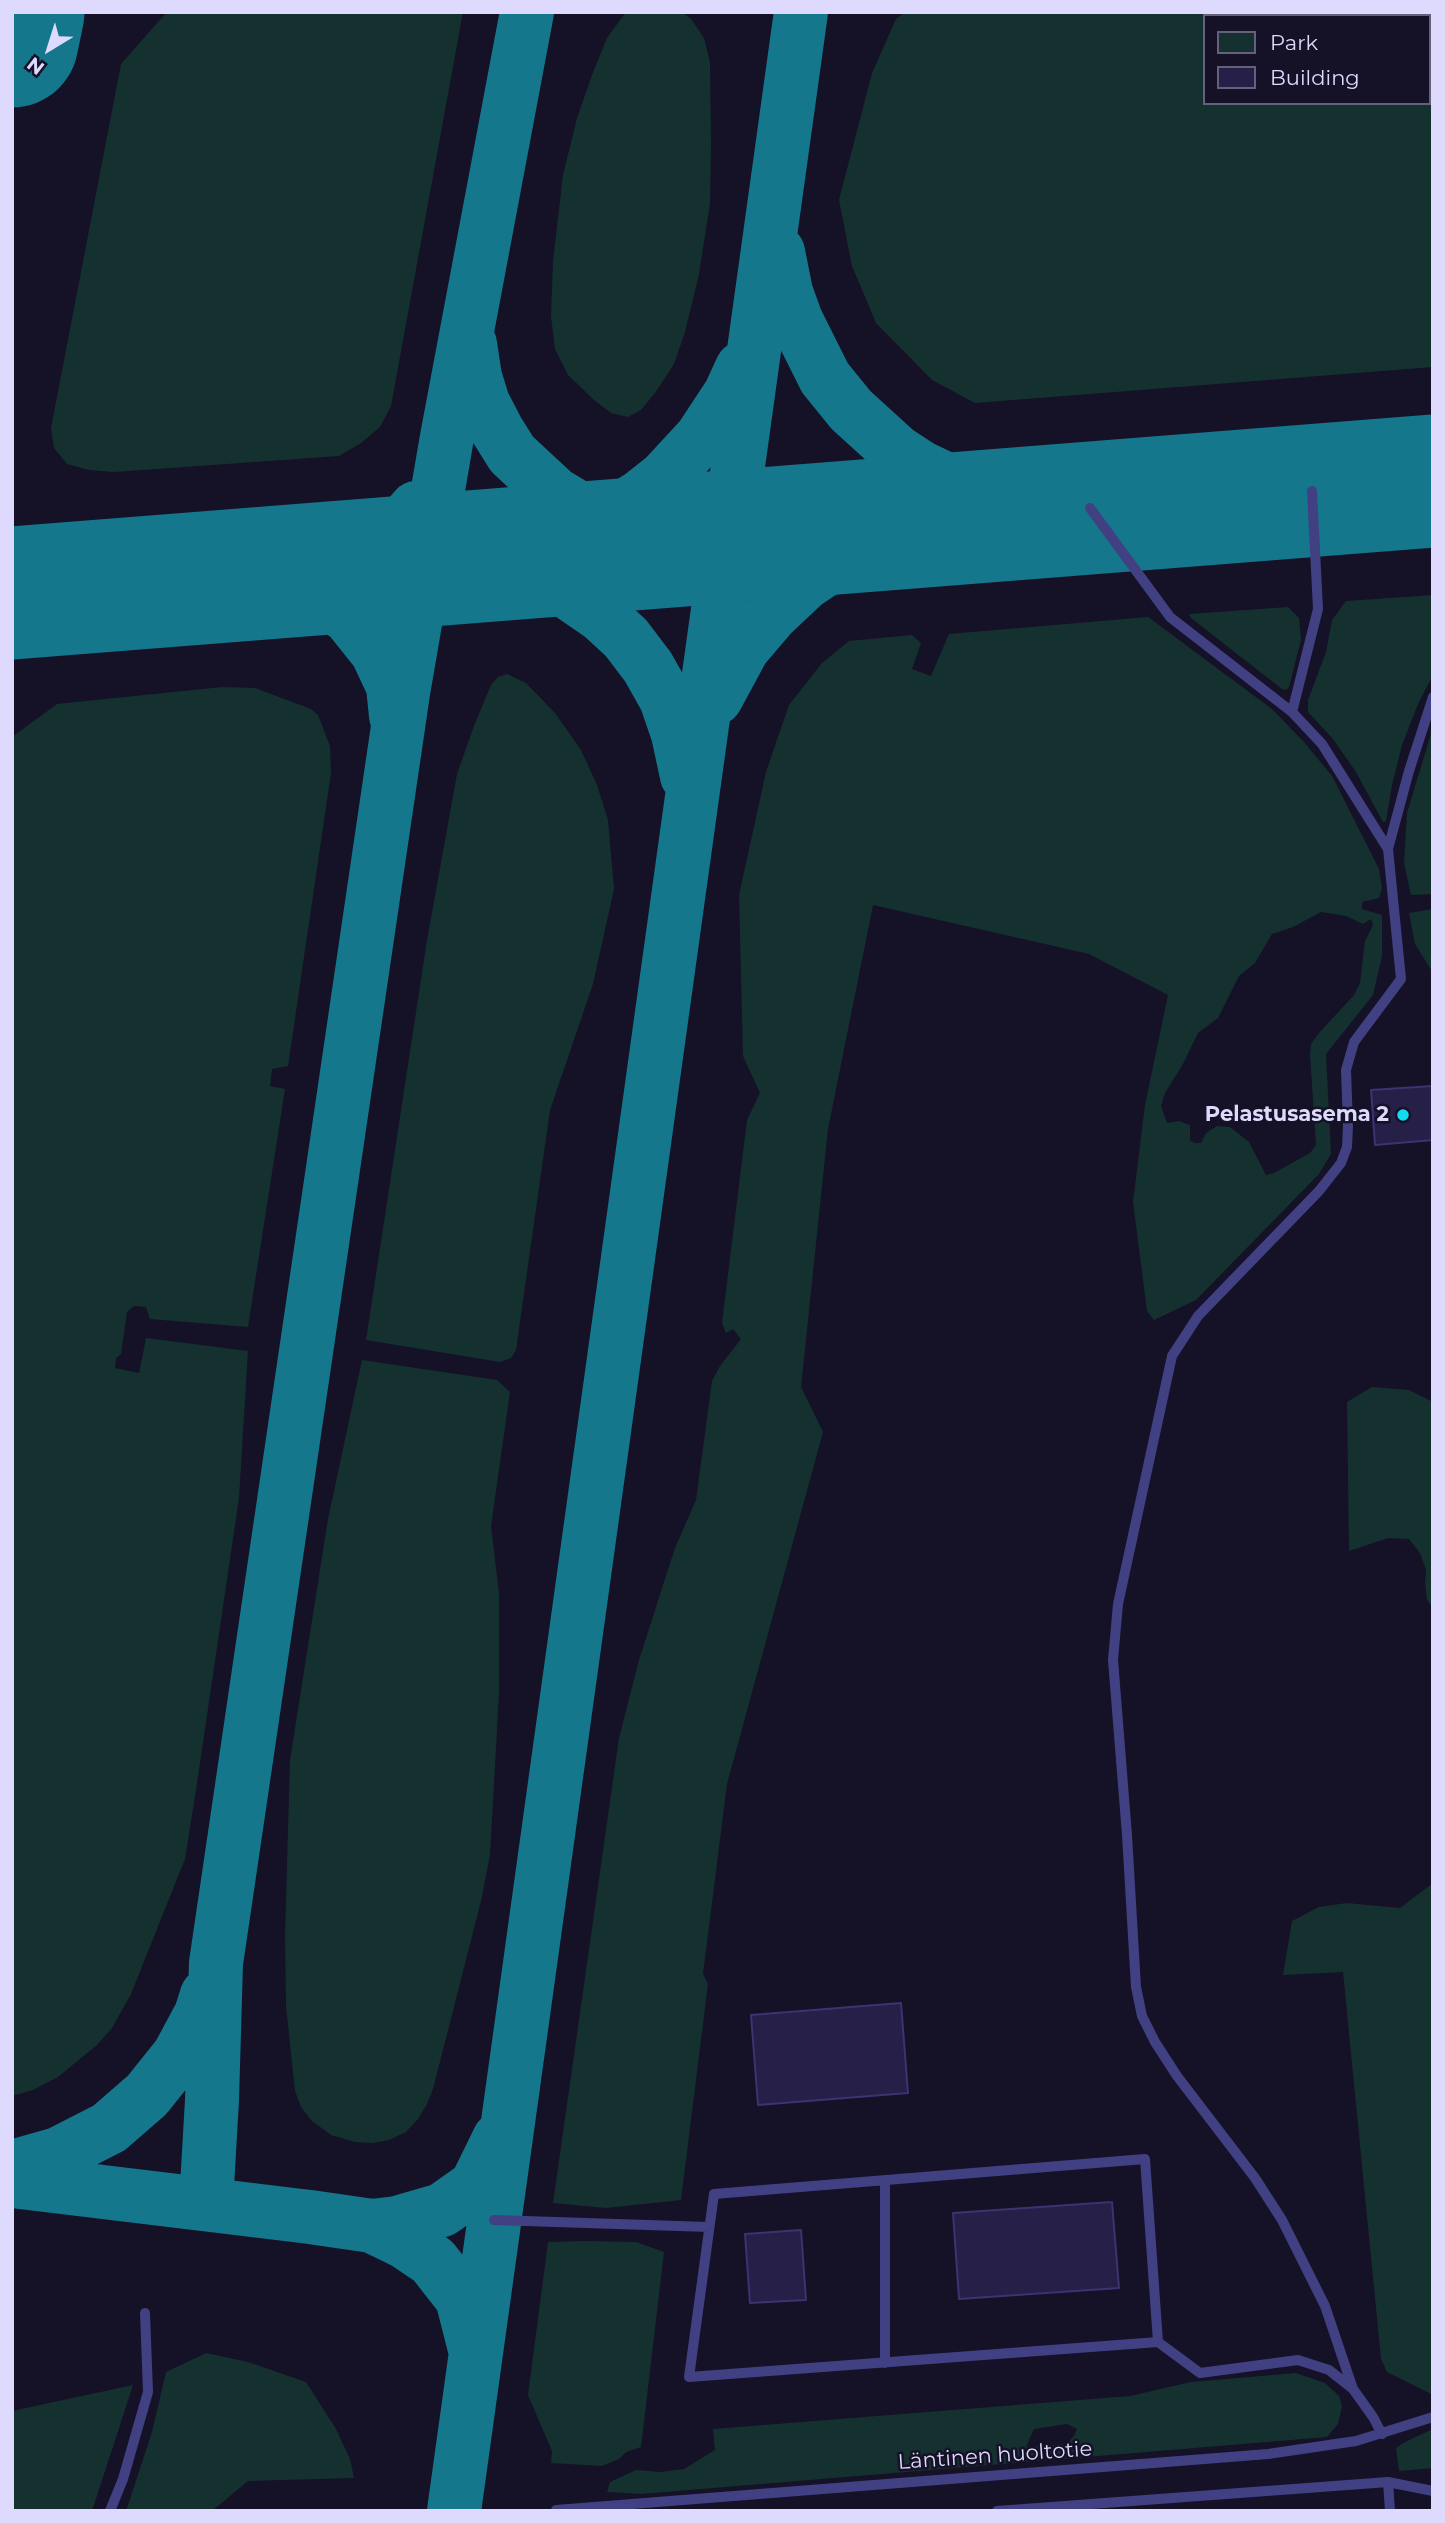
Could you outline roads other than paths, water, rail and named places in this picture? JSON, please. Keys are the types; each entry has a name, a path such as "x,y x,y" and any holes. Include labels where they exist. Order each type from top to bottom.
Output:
{"lane":[{"path":"1292,712 1318,609 1312,491"},
{"path":"1090,508 1170,617 1292,712 1322,744 1388,849"},
{"path":"1353,2389 1325,2306 1282,2220 1255,2178 1177,2076 1142,2016 1136,1987 1113,1660 1118,1604 1172,1356 1198,1316 1319,1191 1341,1163 1348,1126 1346,1070 1354,1042 1401,979 1388,849 1433,697"},
{"path":"1158,2342 1145,2159 714,2194 689,2377 1158,2342 1200,2373 1298,2360 1329,2370 1353,2389 1382,2434"},
{"path":"885,2180 885,2363"},
{"path":"494,2220 709,2227"},
{"path":"110,2511 123,2479 148,2392 145,2313"},
{"name":"Läntinen huoltotie","path":"556,2510 1269,2455 1356,2441 1433,2417"},
{"path":"997,2511 1388,2482 1433,2491"},
{"path":"1388,2482 1390,2511"}],"place":[{"name":"Pelastusasema 2","path":"1403,1115"}]}
